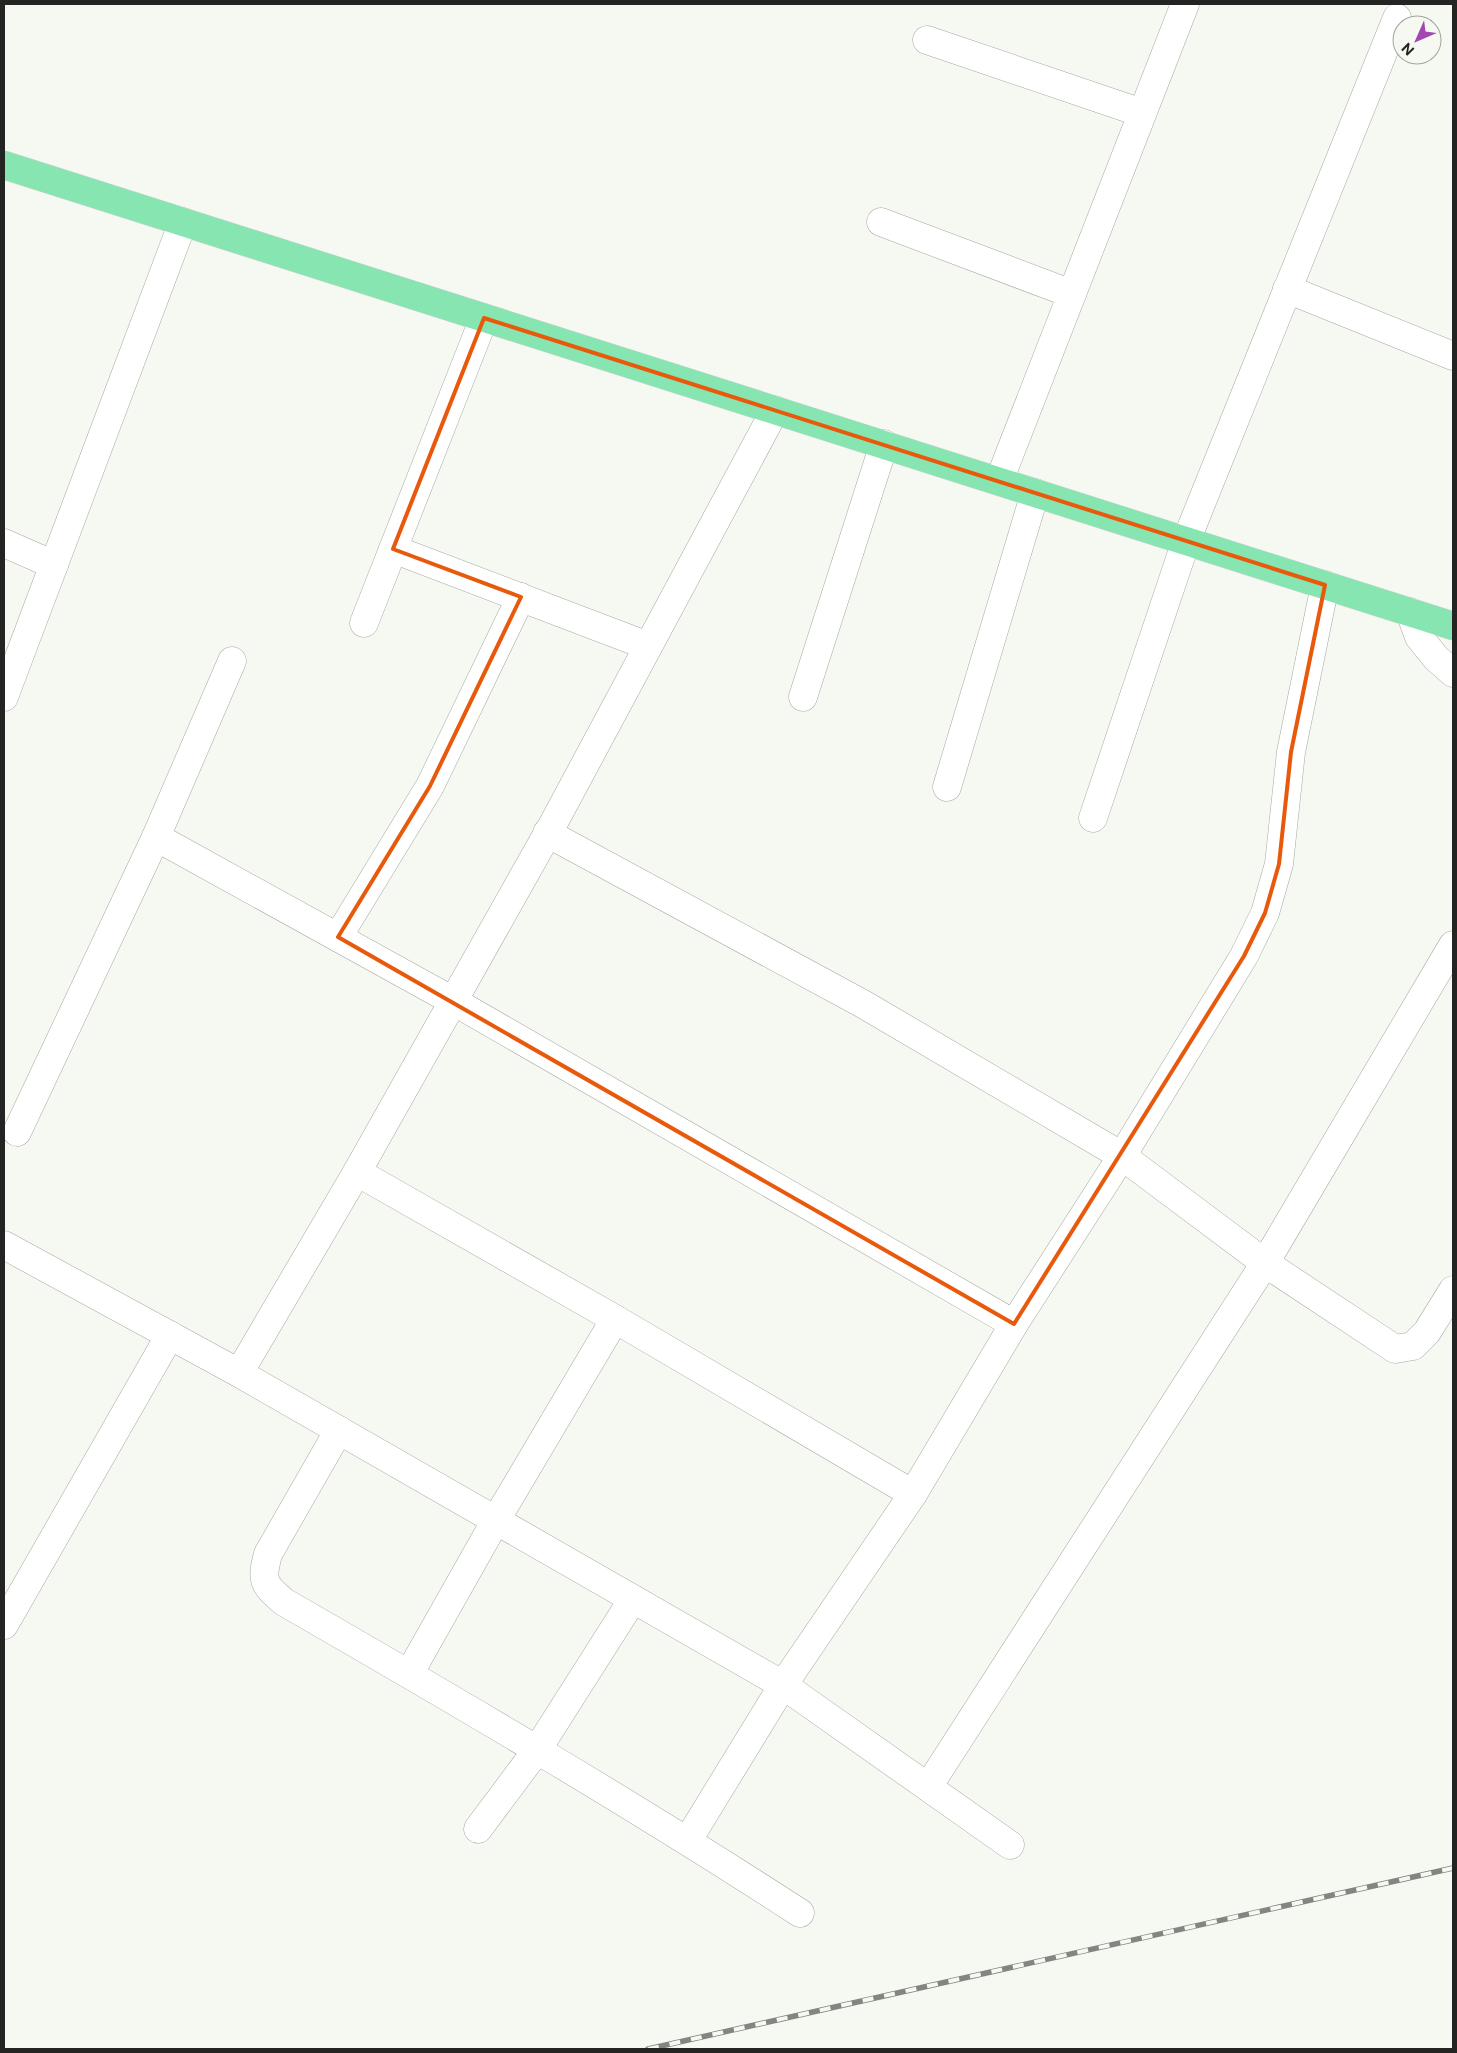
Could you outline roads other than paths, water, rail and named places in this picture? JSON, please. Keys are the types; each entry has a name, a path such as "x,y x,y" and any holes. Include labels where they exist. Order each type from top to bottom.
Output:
{"main road":[{"path":"4,165 1453,626"}],"street":[{"path":"999,481 1185,4"},
{"path":"1093,818 1186,540 1392,30"},
{"path":"928,40 1142,113"},
{"path":"4,697 183,222"},
{"path":"881,222 1072,294"},
{"path":"1287,289 1453,356"},
{"path":"364,623 484,318"},
{"path":"239,1373 357,1172 547,833 775,410"},
{"path":"802,697 884,444"},
{"path":"947,786 1035,493"},
{"path":"4,543 54,565"},
{"path":"393,549 648,646"},
{"path":"688,1840 783,1685 913,1494 1014,1324 1122,1156 1244,956 1265,912 1279,864 1291,752 1325,585"},
{"path":"338,937 430,786 521,597"},
{"path":"1410,612 1418,636 1436,658 1453,673"},
{"path":"17,1132 156,837 232,662"},
{"path":"547,833 863,1004 1122,1156 1265,1263 1394,1349 1413,1346 1427,1332 1453,1290"},
{"path":"156,837 453,1001 1014,1324"},
{"path":"928,1787 1265,1263 1453,945"},
{"path":"357,1172 615,1319 913,1494"},
{"path":"7,1254 170,1335 239,1373 783,1685 1010,1845"},
{"path":"409,1674 496,1520 615,1319"},
{"path":"4,1625 170,1335"},
{"path":"339,1430 268,1554 263,1575 270,1590 284,1602 688,1840 800,1913"},
{"path":"478,1829 537,1750 633,1599"}],"railway":[{"path":"648,2049 1453,1868"}]}
